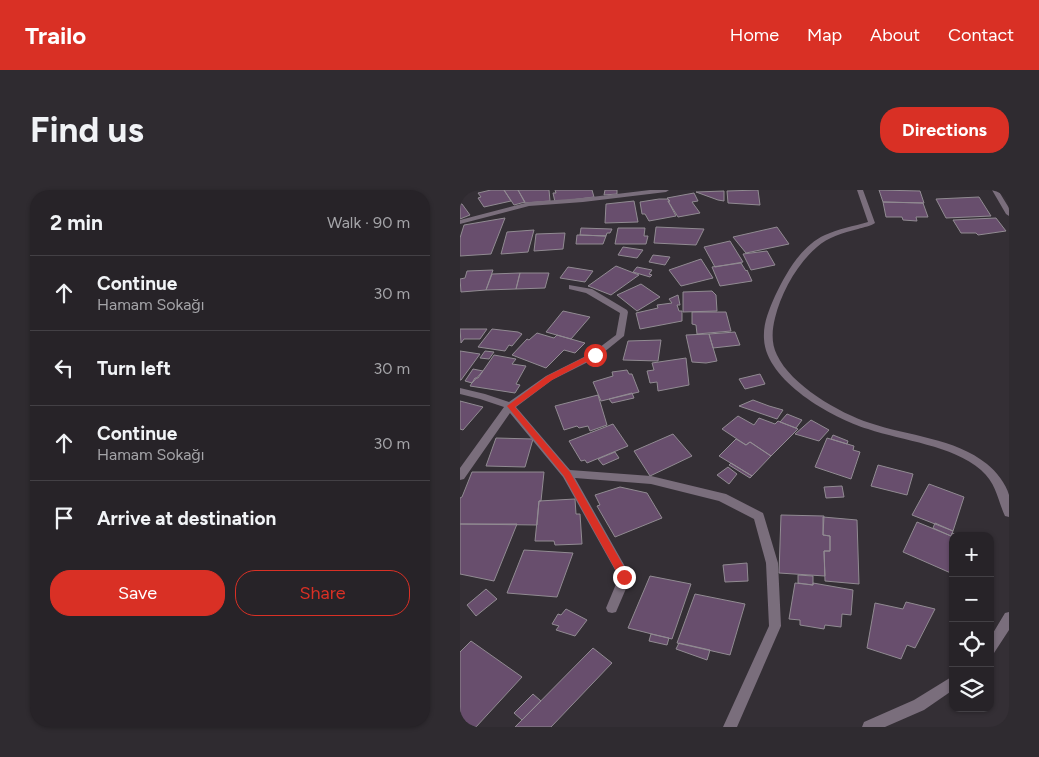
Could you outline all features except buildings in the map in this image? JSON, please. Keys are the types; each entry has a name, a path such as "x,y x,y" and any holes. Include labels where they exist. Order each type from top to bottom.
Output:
{"street":[{"path":"460,222 529,204 583,200 666,190"},
{"path":"860,190 872,223 844,230 821,240 806,254 786,282 773,306 768,326 768,346 778,368 799,388 829,408 868,426 956,452 980,463 997,482 1007,503 1009,513"},
{"path":"995,190 1009,214"},
{"path":"460,476 510,406 549,378 595,355 620,336 624,312 589,290 572,287"},
{"path":"460,391 482,396 510,406 567,474 624,577 612,608"},
{"path":"567,474 651,480 722,497 759,516 772,563 775,626 730,727"},
{"path":"994,643 1009,617"},
{"path":"869,727 919,705 949,685"}],"route":[{"path":"595,355 549,378 510,406 567,474 624,577"}]}
